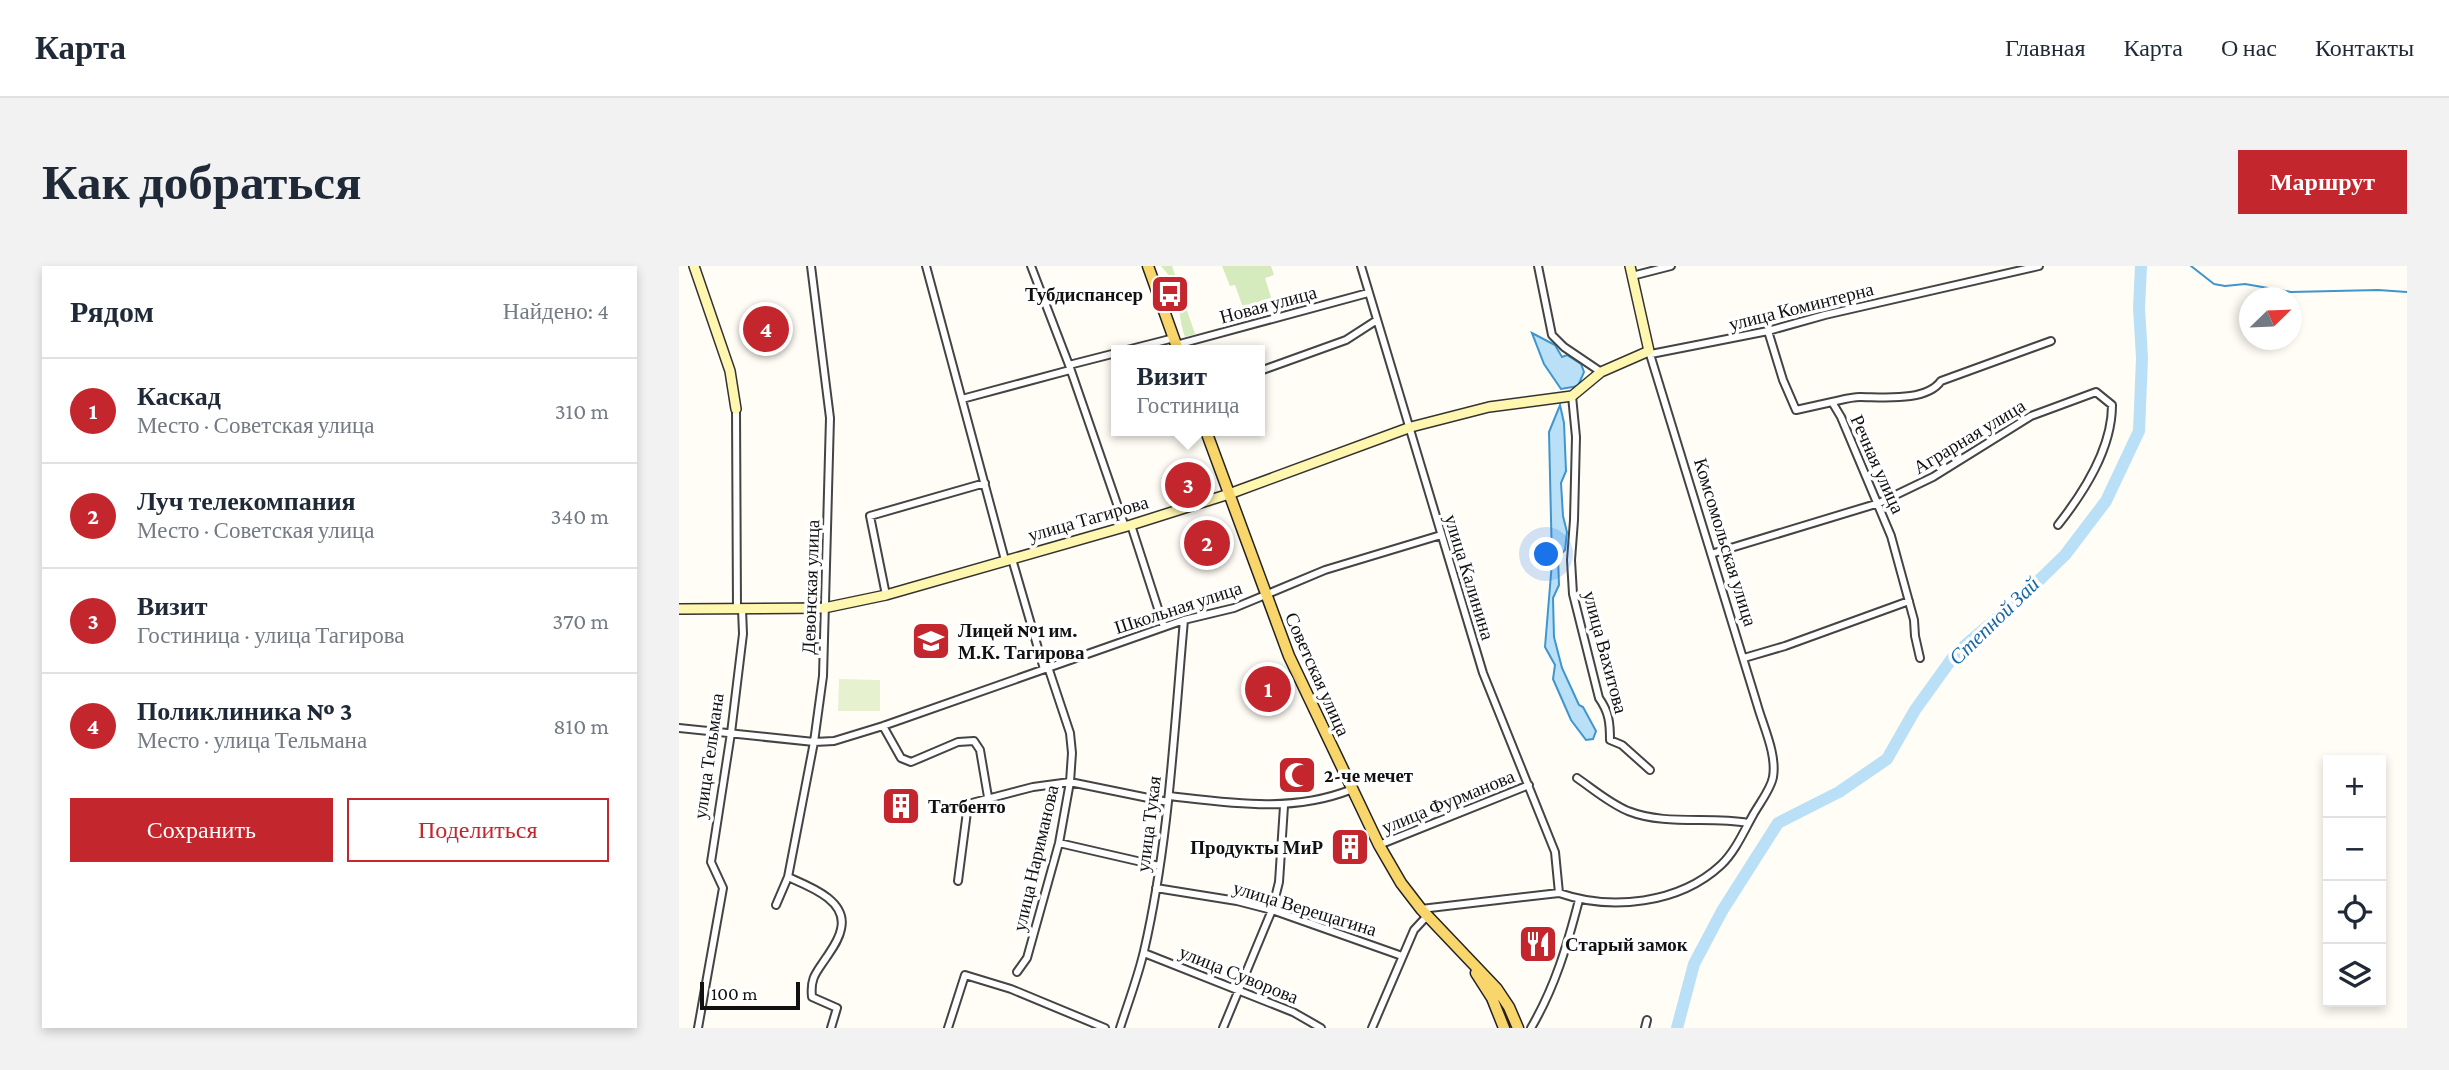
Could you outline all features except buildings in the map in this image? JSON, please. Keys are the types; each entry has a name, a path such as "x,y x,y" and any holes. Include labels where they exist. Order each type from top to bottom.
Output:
{"main road":[{"path":"1148,266 1176,344"},
{"name":"Советская улица","path":"1208,436 1289,656 1378,845 1401,883 1424,912 1504,999 1518,1028"},
{"name":"Советская улица","path":"1457,947 1492,998 1504,1028"}],"street":[{"name":"улица Тельмана","path":"694,266 730,371 736,409 739,609 743,634 711,862 723,888 698,1028"},
{"name":"Девонская улица","path":"776,905 788,877 814,742 823,676 830,418 811,266"},
{"name":"улица Нариманова","path":"926,266 1008,560 1070,733 1070,782 1059,843 1027,958 1017,972"},
{"path":"1031,266 1164,627"},
{"name":"улица Калинина","path":"1361,266 1483,673 1555,852 1559,893"},
{"path":"1538,266 1552,335 1564,347 1601,372"},
{"path":"1631,271 1671,266"},
{"name":"улица Коминтерна","path":"1650,352 1768,331 1825,315 2039,266"},
{"name":"Комсомольская улица","path":"1559,893 1579,900 1614,902 1660,898 1692,886 1722,864 1773,778 1772,755 1650,352 1631,271"},
{"name":"Новая улица","path":"1176,344 1368,293"},
{"path":"1265,369 1346,340 1377,320"},
{"name":"Речная улица","path":"1768,331 1783,380 1796,410 1832,402 1879,503 1909,601 1920,658"},
{"path":"1832,402 1857,397 1896,398 1923,392 1937,387 1941,381 2052,341"},
{"path":"1572,396 1601,372 1650,352"},
{"path":"962,399 1111,354"},
{"name":"Аграрная улица","path":"1711,554 1879,503 1933,477 2031,416 2096,393 2112,405 2112,418 2103,448 2089,479 2058,525"},
{"name":"улица Тагирова","path":"679,609 824,608 886,595 1128,526 1229,494 1411,427 1489,407 1572,396"},
{"name":"улица Вахитова","path":"1572,396 1576,437 1571,560 1575,611 1599,698 1609,719 1609,740 1622,745 1650,770"},
{"path":"886,595 870,516 985,483"},
{"name":"Школьная улица","path":"679,728 814,742 834,741 1184,620 1234,608 1325,570 1441,535"},
{"path":"1744,658 1909,601"},
{"name":"улица Тукая","path":"1120,1028 1144,953 1156,888 1168,799 1184,620"},
{"path":"883,726 901,758 911,762 958,742 974,741 980,750 988,797"},
{"path":"1577,778 1610,802 1628,811 1653,818 1731,820 1748,823"},
{"path":"958,881 968,804 1033,786 1070,782 1168,799 1283,806 1326,799 1350,790"},
{"name":"улица Фурманова","path":"1378,845 1529,785"},
{"path":"1223,1028 1241,991 1272,910 1279,882 1283,806"},
{"path":"1059,843 1159,866"},
{"path":"788,877 820,891 837,907 842,927 835,944 810,982 812,997 837,1008 831,1028"},
{"name":"улица Верещагина","path":"1156,888 1237,901 1272,910 1402,956"},
{"path":"1371,1028 1424,912 1559,893"},
{"path":"1531,1028 1551,991 1565,956 1579,900"},
{"name":"улица Суворова","path":"1144,953 1293,1012 1321,1028"},
{"path":"948,1028 965,975 1011,989 1105,1028"},
{"path":"1645,1028 1647,1020"}],"green space":[{"path":"1161,266 1172,266 1195,334 1185,337 1177,292"},
{"path":"1222,266 1271,266 1274,275 1265,278 1274,307 1246,316 1235,285 1230,286"},
{"path":"839,679 880,680 880,711 838,711"}],"water":[{"path":"1532,333 1555,345 1562,357 1567,355 1581,364 1584,372 1578,386 1561,389 1544,364"},
{"path":"1560,405 1564,423 1566,471 1561,483 1567,532 1565,550 1558,557 1559,585 1553,598 1554,637 1562,668 1579,705 1583,707 1596,731 1593,739 1586,740 1571,720 1553,679 1555,665 1545,647 1552,562 1549,432"}],"waterway":[{"name":"Степной Зай","path":"1677,1028 1694,964 1722,911 1778,823 1839,792 1887,759 1915,710 1956,653 2024,595 2065,555 2106,501 2139,431 2142,358 2139,308 2141,266"},
{"path":"2191,266 2214,284 2225,286 2245,284 2291,292 2407,292"}],"place":[{"name":"Тубдиспансер","path":"1170,294"},
{"name":"Поликлиника № 3","path":"766,329"},
{"name":"Визит","path":"1188,485"},
{"name":"Луч телекомпания","path":"1207,543"},
{"name":"Лицей №1 им. М.К. Тагирова","path":"931,641"},
{"name":"Каскад","path":"1268,689"},
{"name":"2-че мечет","path":"1297,775"},
{"name":"Татбенто","path":"901,806"},
{"name":"Продукты МиР","path":"1350,847"},
{"name":"Старый замок","path":"1538,944"}]}
